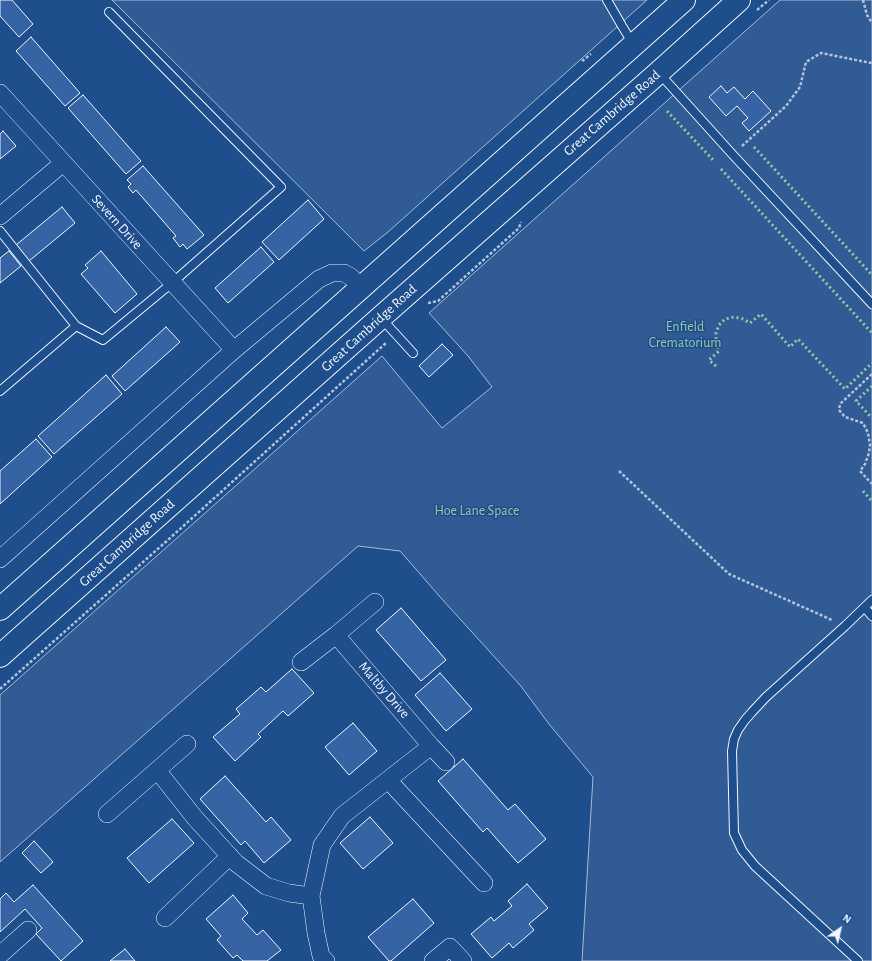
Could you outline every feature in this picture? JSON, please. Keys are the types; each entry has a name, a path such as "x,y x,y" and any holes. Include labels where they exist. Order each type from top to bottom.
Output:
{"highway":[{"path":"0,609 684,0"},
{"name":"Great Cambridge Road","path":"0,656 739,0"}],"street":[{"name":"Severn Drive","path":"0,93 234,350"},
{"path":"0,216 63,163"},
{"path":"0,559 234,350 319,279 332,273 344,273 351,277 361,288"},
{"path":"302,662 375,602"},
{"name":"Maltby Drive","path":"336,635 446,762"},
{"path":"108,814 187,744"},
{"path":"320,959 311,896 322,845 342,816 431,746"},
{"path":"157,770 195,818 236,863 266,886 289,893 311,896"},
{"path":"388,780 484,883"},
{"path":"165,918 230,856"},
{"path":"6,956 28,930"},
{"path":"433,961 450,947 463,961"}],"lane":[{"path":"607,0 634,45"},
{"path":"0,231 76,326 103,340 172,283 281,187 109,12"},
{"path":"658,73 872,304"},
{"path":"380,318 414,354"},
{"path":"0,391 76,326"},
{"path":"858,961 755,866 742,850 734,833 732,751 734,739 745,720 766,698 872,600"},
{"path":"865,608 872,616"}],"path":[{"path":"863,0 867,15 872,23"},
{"path":"733,155 786,106 800,87 806,62 821,52 872,63"},
{"path":"424,308 428,304 438,301 518,228 522,221"},
{"path":"0,689 169,539 391,338"},
{"path":"872,374 840,404 839,410 845,417 863,423 868,433 870,453 860,471 872,484"},
{"path":"619,472 729,574 845,626"}],"green space":[{"path":"112,0 647,0 388,232 364,251"},
{"name":"Enfield Crematorium","path":"780,0 872,0 872,961 582,961 593,777 549,724 520,685 400,551 358,546 0,862 0,695 382,356 442,428 492,387 468,356 429,313"}],"building":[{"path":"0,0 12,0 33,24 19,37 0,16"},
{"path":"31,37 80,93 65,106 16,51"},
{"path":"721,86 727,93 734,87 745,99 753,91 771,111 749,131 742,123 748,118 737,106 726,116 709,97"},
{"path":"83,95 141,161 126,174 68,108"},
{"path":"3,131 16,146 0,159 0,134"},
{"path":"143,166 204,235 187,249 183,244 180,247 173,238 176,236 136,190 133,193 128,187 131,184 127,180"},
{"path":"308,200 324,219 279,260 262,242"},
{"path":"62,207 75,223 29,261 16,245"},
{"path":"261,247 274,262 228,303 215,288"},
{"path":"9,251 21,266 0,283 0,258"},
{"path":"101,251 137,294 115,313 81,274 88,268 85,265"},
{"path":"166,327 180,342 125,391 112,376"},
{"path":"442,344 453,355 429,377 419,366"},
{"path":"106,375 122,394 54,454 38,436"},
{"path":"36,439 52,457 0,504 0,471"},
{"path":"401,608 446,660 421,681 376,630"},
{"path":"292,669 314,693 288,716 283,711 258,734 261,737 235,761 213,737 240,714 236,709 261,687 266,692"},
{"path":"440,673 472,709 446,731 415,695"},
{"path":"353,723 377,751 349,775 325,747"},
{"path":"463,759 508,810 515,804 546,839 518,863 487,828 483,832 438,781"},
{"path":"225,776 266,822 271,817 291,840 264,863 245,841 241,845 200,799"},
{"path":"370,817 393,843 363,869 340,843"},
{"path":"172,819 194,843 149,883 127,858"},
{"path":"34,841 53,862 41,873 22,853"},
{"path":"527,884 548,908 529,924 534,930 513,948 509,943 492,958 471,934 491,917 494,921 512,906 508,901"},
{"path":"33,885 83,941 61,961 36,934 42,928 25,909 0,932 0,899 6,893 14,902"},
{"path":"233,895 248,913 242,919 257,935 263,930 281,950 267,961 243,961 237,955 233,958 217,940 221,936 206,919"},
{"path":"413,899 434,923 391,961 389,961 368,937"},
{"path":"125,949 135,961 110,961"}],"hedge":[{"path":"667,111 714,161"},
{"path":"754,147 872,275"},
{"path":"721,169 872,333"},
{"path":"716,366 709,360 719,351 716,343 716,333 719,325 725,319 734,317 743,319 750,323 761,314 790,347 798,339 845,389 872,363"},
{"path":"872,386 856,401 872,418"},
{"path":"863,491 872,501"}],"park label":[{"name":"Hoe Lane Space","path":"477,511"}]}
